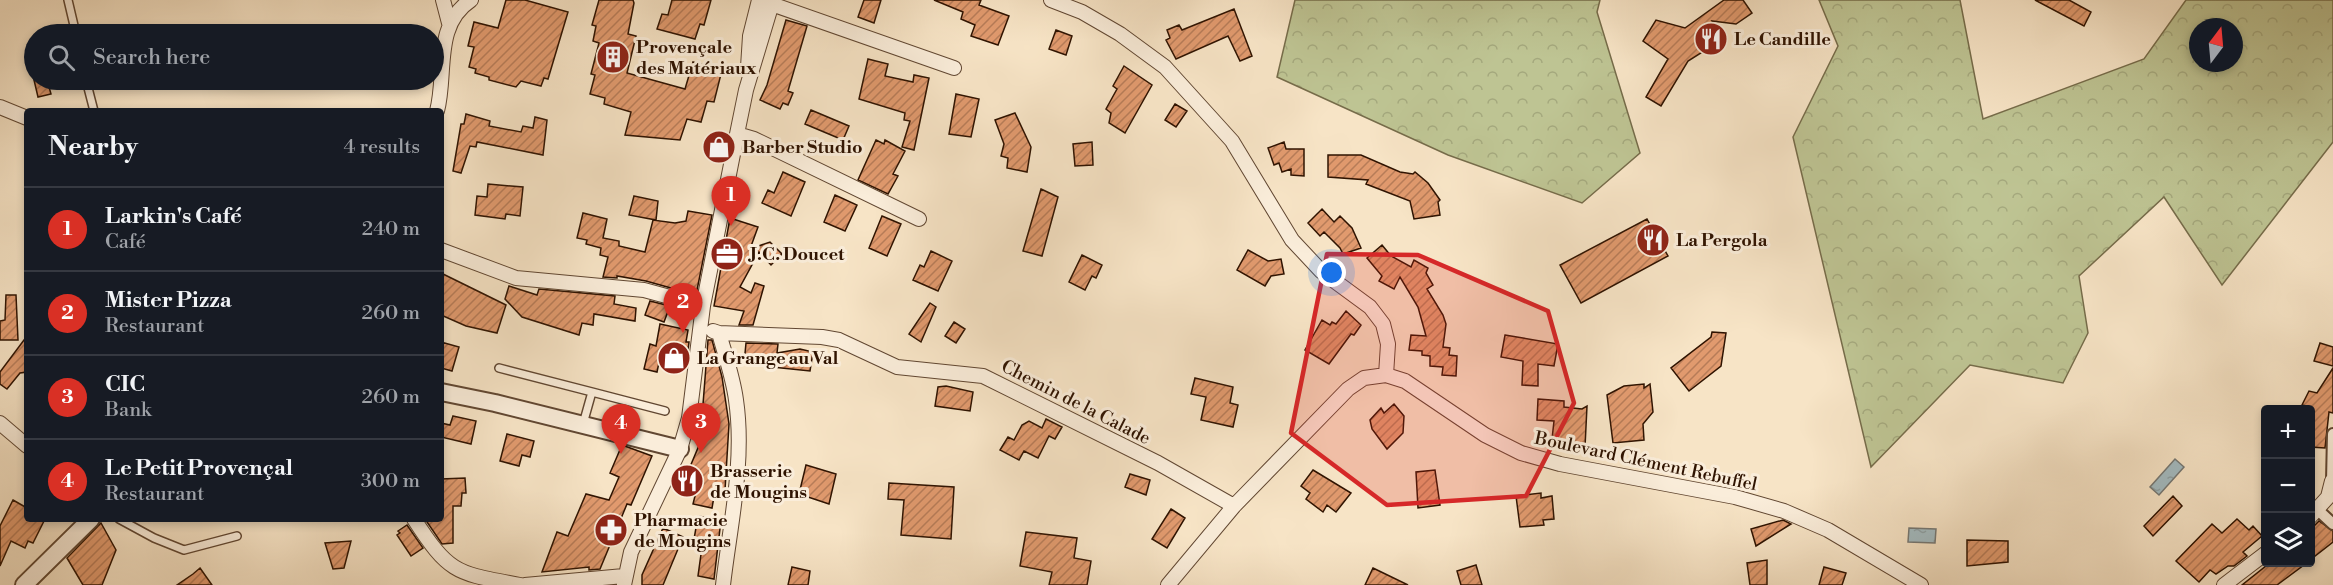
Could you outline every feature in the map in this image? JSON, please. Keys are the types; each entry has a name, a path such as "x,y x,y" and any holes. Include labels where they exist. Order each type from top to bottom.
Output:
{"street":[{"path":"444,0 449,23 444,47"},
{"path":"449,23 471,0"},
{"path":"1051,0 1082,12 1120,34 1165,67 1232,141 1292,240 1321,271 1370,307 1383,324 1388,344 1386,375 1364,378 1348,389 1234,506 1168,585"},
{"path":"525,585 624,581 631,552 680,449 690,410 699,326 766,1 954,68"},
{"path":"438,108 442,90"},
{"path":"0,107 24,117"},
{"path":"737,134 754,139 919,219"},
{"path":"444,251 516,278 644,290 703,306"},
{"path":"699,326 719,333 732,380 738,424 737,472 723,585"},
{"name":"Chemin de la Calade","path":"719,333 822,337 839,340 897,367 984,376 1148,458 1234,506"},
{"name":"Boulevard Clément Rebuffel","path":"1386,375 1405,381 1485,435 1521,453 1560,464 1735,498 1784,511 1828,530 1921,585"},
{"path":"444,393 680,449"},
{"path":"0,423 24,443"},
{"path":"2333,434 2332,481 2328,497 2315,514 2333,524"},
{"path":"24,585 88,522"},
{"path":"416,522 446,563 466,574 520,585"},
{"path":"2224,585 2261,556"}],"lane":[{"path":"68,0 74,24"},
{"path":"89,90 93,108"},
{"path":"499,368 665,411"},
{"path":"583,424 592,392"},
{"path":"125,522 154,538 184,550 237,536"}],"highlighted area":[{"path":"1327,254 1418,255 1548,311 1574,403 1526,496 1387,505 1291,433"}],"green space":[{"path":"1295,0 1600,0 1597,12 1640,153 1582,203 1448,155 1277,77"},
{"path":"1819,0 1960,0 1983,119 2144,59 2186,0 2333,0 2333,142 2222,285 2164,197 2079,276 2088,333 2063,383 1970,365 1871,467 1793,137 1838,46"}],"water":[{"path":"2175,459 2184,467 2159,495 2150,487"},
{"path":"1909,528 1936,529 1935,543 1908,542"}],"building":[{"path":"506,0 525,0 568,12 548,79 544,78 541,86 521,81 516,87 489,80 489,77 475,73 476,69 469,67 474,47 468,46 474,22 498,28"},
{"name":"Provençale des Matériaux","path":"599,0 633,0 628,34 636,36 627,73 685,89 693,62 722,70 714,102 707,101 701,122 687,119 680,140 625,135 631,112 604,104 605,98 590,94 595,75 591,74 599,43 593,41 596,26 592,25"},
{"name":"Provençale des Matériaux","path":"672,0 711,0 704,25 700,24 695,39 657,29 662,14 668,15"},
{"path":"864,0 881,0 874,23 858,17"},
{"path":"934,0 981,0 979,5 1009,16 998,45 971,36 975,25 961,19 963,12"},
{"path":"1724,0 1743,0 1752,13 1736,24 1712,21 1723,37 1721,39 1725,45 1711,54 1707,49 1688,61 1661,106 1646,97 1668,59 1643,41 1656,20 1685,28"},
{"path":"2035,0 2069,0 2091,12 2084,26"},
{"path":"1234,9 1252,56 1240,61 1228,36 1176,59 1166,40 1170,38 1167,30 1179,25 1182,30"},
{"path":"786,20 807,26 788,91 793,93 788,105 783,103 780,109 760,100 767,85"},
{"path":"1056,30 1072,36 1066,55 1049,49"},
{"path":"868,59 888,64 885,76 913,82 914,75 929,78 914,150 902,147 910,121 904,120 905,113 859,99"},
{"path":"1124,66 1152,85 1125,133 1109,123 1111,113 1106,109 1117,89 1113,86"},
{"path":"36,90 50,90 51,94 38,97"},
{"path":"956,94 979,99 971,137 949,134"},
{"path":"1175,104 1187,111 1176,127 1165,120"},
{"path":"811,110 849,126 843,140 805,124"},
{"path":"1015,113 1031,147 1027,172 1007,168 1008,158 1001,156 1004,144 995,120"},
{"path":"466,114 490,121 489,126 521,132 523,126 533,128 535,117 547,120 543,155 477,142 476,147 470,146 461,173 453,171 461,124 464,124"},
{"path":"876,140 884,144 885,140 905,151 893,174 898,176 888,194 858,180"},
{"path":"1092,142 1093,165 1075,166 1073,144"},
{"path":"1284,142 1286,149 1304,149 1304,176 1291,175 1291,169 1282,172 1279,163 1274,165 1268,148"},
{"path":"1328,155 1361,155 1400,172 1413,174 1415,172 1428,183 1440,200 1438,202 1440,215 1414,219 1410,201 1366,184 1368,180 1328,177"},
{"path":"783,172 805,182 791,216 762,203 768,190 774,193"},
{"path":"488,184 523,187 520,216 506,214 505,219 475,215 477,196 487,197"},
{"path":"1041,189 1058,197 1042,256 1023,251"},
{"path":"835,195 857,205 845,231 824,222"},
{"path":"634,196 658,201 656,220 629,215"},
{"path":"1322,209 1334,222 1340,216 1352,228 1361,248 1343,254 1324,232 1320,236 1308,223"},
{"path":"688,211 712,215 696,295 646,281 617,276 617,278 603,277 608,257 600,255 601,248 586,244 587,240 577,238 583,213 607,219 603,238 619,241 619,246 645,252 653,220 675,223 686,221"},
{"path":"882,216 901,224 887,256 869,248"},
{"path":"730,218 758,227 750,249 770,242 782,254 771,265 759,252 740,287 751,293 755,283 764,286 753,325 739,325 744,311 714,306"},
{"path":"1647,219 1668,256 1581,303 1560,265"},
{"path":"1382,245 1391,256 1411,267 1414,260 1428,268 1426,273 1433,285 1427,289 1446,324 1443,347 1450,348 1449,355 1457,356 1456,376 1442,375 1443,367 1430,366 1430,356 1422,355 1422,351 1409,350 1411,335 1426,336 1418,307 1400,277 1394,289 1379,281 1382,276 1367,258"},
{"path":"1248,250 1268,261 1281,259 1284,274 1271,276 1265,286 1237,270"},
{"path":"931,251 952,261 938,291 913,280 920,265 924,267"},
{"path":"1082,255 1102,265 1096,278 1092,276 1085,290 1069,282"},
{"path":"444,274 506,305 497,333 466,326 444,316"},
{"path":"509,286 537,295 539,289 615,296 614,304 636,308 635,321 594,314 593,325 582,323 579,335 522,317 505,299"},
{"path":"6,295 16,295 18,340 0,340 0,321 5,320"},
{"path":"650,301 670,306 664,322 645,315"},
{"path":"930,303 936,307 921,342 909,334"},
{"path":"1346,311 1361,325 1354,335 1351,334 1329,364 1305,350 1322,320 1330,325 1332,322 1336,324"},
{"path":"954,322 965,329 956,343 945,336"},
{"path":"660,324 688,330 686,366 660,358 657,372 644,369 650,344 656,346"},
{"path":"1712,332 1726,333 1721,366 1689,391 1671,368 1711,337"},
{"path":"1505,335 1558,344 1554,366 1538,364 1538,386 1522,385 1523,361 1501,357"},
{"path":"24,340 24,372 20,373 7,389 0,384 0,372"},
{"path":"708,340 712,340 722,377 729,424 725,490 717,488 712,508 693,504 695,496 679,493 700,443"},
{"path":"444,343 459,347 452,371 444,369"},
{"path":"746,343 778,344 777,353 800,349 813,352 810,371 744,364"},
{"path":"2320,343 2333,347 2333,366 2314,361"},
{"path":"2333,368 2333,413 2329,412 2325,448 2315,447 2315,405 2302,405 2309,391 2317,393"},
{"path":"1195,378 1233,387 1230,403 1238,405 1233,427 1201,420 1206,397 1191,394"},
{"path":"1644,384 1644,388 1650,384 1653,412 1643,424 1644,440 1613,443 1607,395 1624,386"},
{"path":"946,386 973,392 970,411 935,406 938,387"},
{"path":"1538,399 1564,401 1564,407 1582,409 1587,406 1585,447 1564,445 1564,440 1552,439 1554,421 1537,420"},
{"path":"1394,404 1404,416 1403,433 1387,449 1372,429 1370,420 1381,408 1384,413"},
{"path":"453,416 476,421 471,444 444,438 444,424 450,425"},
{"path":"1046,419 1062,427 1055,439 1049,436 1038,458 1024,451 1019,460 1000,450 1008,437 1014,440 1022,425 1029,421 1042,428"},
{"path":"507,434 534,441 530,457 522,455 519,466 500,461"},
{"path":"622,445 652,456 631,505 627,504 600,569 589,570 589,567 542,572 557,532 568,536 586,494 609,500 619,477 610,473"},
{"path":"806,465 836,474 829,504 799,494"},
{"path":"1313,470 1351,493 1336,512 1327,505 1323,512 1306,499 1310,493 1301,486"},
{"path":"1435,470 1440,505 1418,508 1416,472"},
{"path":"1130,474 1150,480 1146,495 1125,487"},
{"path":"465,478 466,493 462,493 461,506 453,506 453,543 442,544 427,522 444,522 444,479"},
{"path":"889,483 954,487 951,539 901,535 904,500 888,499"},
{"path":"1541,493 1541,498 1552,496 1554,519 1543,520 1544,525 1520,527 1516,496"},
{"path":"2173,496 2182,506 2153,536 2144,526"},
{"path":"13,500 24,506 24,522 44,522 33,543 28,541 25,548 11,541 0,566 0,526"},
{"path":"1171,509 1185,518 1167,548 1152,539"},
{"path":"698,516 721,520 714,579 698,576 702,547 693,545"},
{"path":"2237,519 2249,530 2253,526 2261,537 2243,552 2247,556 2234,566 2228,566 2216,574 2210,570 2199,582 2176,561 2212,524 2222,533"},
{"path":"1783,520 1791,524 1756,546 1751,529"},
{"path":"2319,521 2333,531 2333,542 2315,556 2315,525"},
{"path":"101,523 116,550 102,585 83,585 67,558"},
{"path":"407,525 423,548 411,556 397,535 400,533 398,531"},
{"path":"663,528 683,537 663,585 642,585 642,575"},
{"path":"1026,532 1077,538 1074,558 1091,561 1087,585 1049,585 1052,572 1020,566"},
{"path":"1967,540 2008,541 2008,562 1967,566"},
{"path":"351,541 344,568 333,569 325,543"},
{"path":"1767,560 1767,585 1750,585 1747,563"},
{"path":"1476,565 1482,585 1461,585 1457,571"},
{"path":"792,567 810,571 808,585 788,585"},
{"path":"1824,567 1846,573 1842,585 1819,585"},
{"path":"2265,567 2301,567 2277,585 2242,585"},
{"path":"200,568 212,585 177,585 193,574"},
{"path":"1373,568 1408,585 1365,585"}],"place":[{"name":"Le Candille","path":"1711,39"},
{"name":"Provençale des Matériaux","path":"613,57"},
{"name":"Barber Studio","path":"719,147"},
{"name":"Larkin's Café","path":"731,226"},
{"name":"La Pergola","path":"1653,240"},
{"name":"J.C. Doucet","path":"727,254"},
{"name":"Mister Pizza","path":"683,333"},
{"name":"La Grange au Val","path":"674,358"},
{"name":"CIC","path":"701,453"},
{"name":"Le Petit Provençal","path":"621,454"},
{"name":"Brasserie de Mougins","path":"687,481"},
{"name":"Pharmacie de Mougins","path":"611,530"}]}
